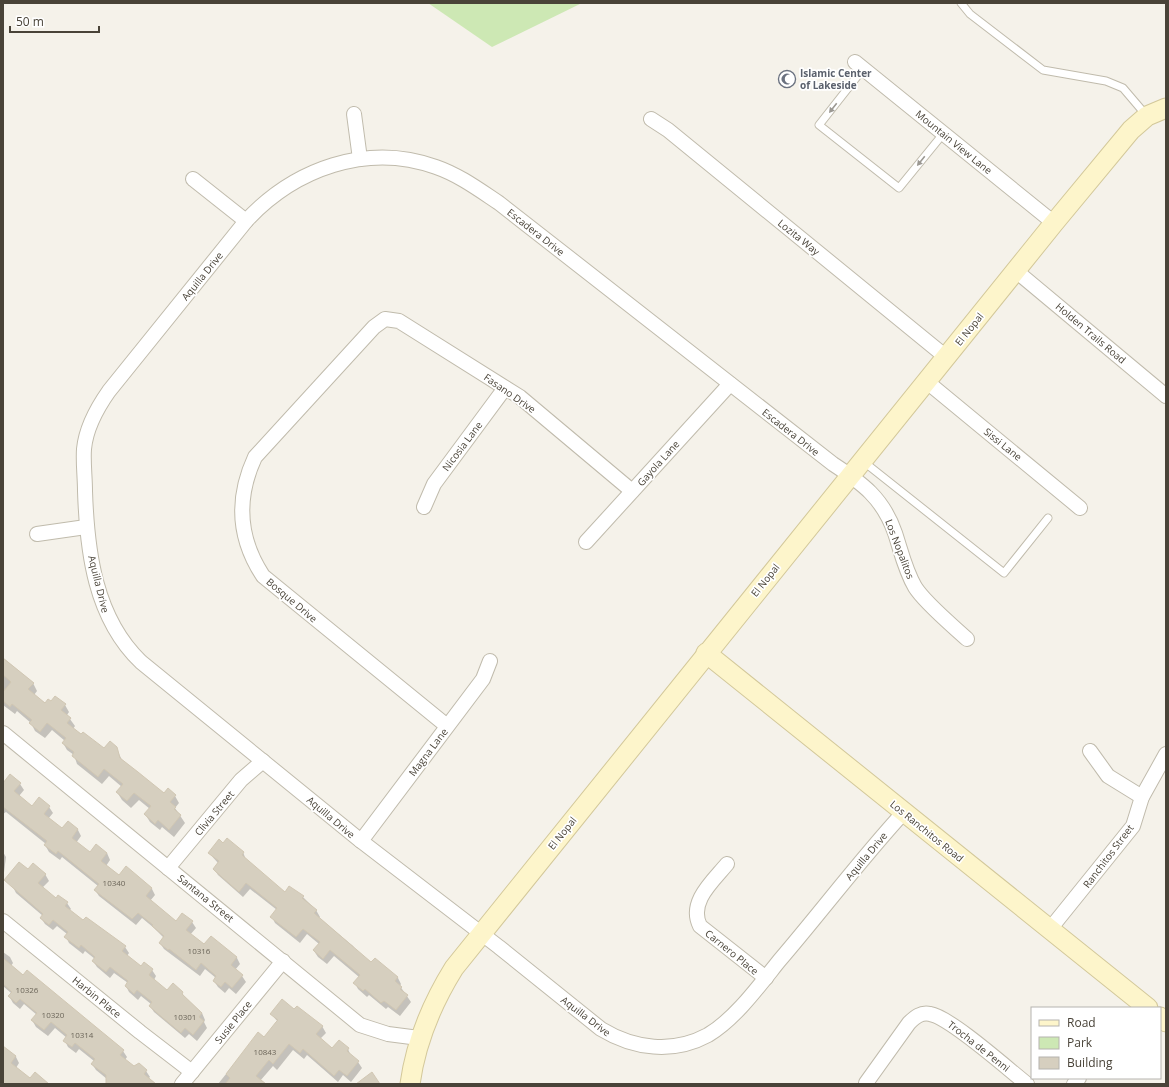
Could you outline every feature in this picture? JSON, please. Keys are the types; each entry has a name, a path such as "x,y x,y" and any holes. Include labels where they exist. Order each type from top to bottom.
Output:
{"main road":[{"name":"El Nopal","path":"410,1084 419,1038 439,992 454,968 480,934 862,460 1131,130 1147,116 1166,108"},
{"name":"Los Ranchitos Road","path":"706,653 1050,929 1142,1006"}],"street":[{"name":"Mountain View Lane","path":"859,66 1054,223"},
{"path":"354,114 360,159"},
{"name":"Lozita Way","path":"651,118 668,130 946,357"},
{"name":"Escadera Drive","path":"246,221 270,197 297,179 328,166 360,159 400,159 417,162 446,171 472,184 499,203 832,464 850,476"},
{"path":"193,179 246,221"},
{"name":"Aquilla Drive","path":"246,221 109,391 89,428 84,449 86,527 101,600 106,615 122,642 141,662 361,842 499,947 601,1029 623,1041 648,1047 660,1048 684,1044 707,1035 727,1021 766,978 904,812"},
{"name":"Holden Trails Road","path":"1016,271 1166,396"},
{"name":"Bosque Drive","path":"400,321 385,320 374,327 255,457 243,493 242,518 250,554 263,576 447,726"},
{"name":"Fasano Drive","path":"400,321 520,397 632,492"},
{"name":"Sissi Lane","path":"926,381 1080,508"},
{"name":"Gayola Lane","path":"586,542 730,384"},
{"name":"Nicosia Lane","path":"424,507 434,484 505,388"},
{"name":"Los Nopalitos","path":"850,476 872,492 885,510 895,532 901,557 915,588 967,639"},
{"path":"36,534 86,527"},
{"name":"Magna Lane","path":"361,842 483,679 490,660"},
{"name":"Santana Street","path":"3,733 283,960 360,1025 388,1034 419,1038"},
{"path":"1090,751 1108,776 1142,797"},
{"name":"Ranchitos Street","path":"1050,929 1132,826 1142,797 1166,754"},
{"name":"Clivia Street","path":"168,868 241,780 262,761"},
{"name":"Carnero Place","path":"727,864 700,897 696,917 700,926 766,978"},
{"name":"Harbin Place","path":"3,921 140,1032 192,1072"},
{"name":"Susie Place","path":"182,1084 283,960"},
{"name":"Trocha de Penni","path":"866,1082 909,1022 918,1015 930,1013 940,1017 959,1030 1027,1084"}],"lane":[{"path":"961,3 970,14 1043,70 1106,81 1123,88 1147,116"},
{"path":"859,66 819,125 899,188 943,134"},
{"path":"862,460 1004,573 1048,518"}],"green space":[{"path":"428,3 582,3 492,47"}],"building":[{"path":"3,658 34,683 28,689 45,703 48,699 51,701 55,696 66,704 61,710 71,718 67,723 81,734 83,732 104,748 110,741 117,747 120,758 164,793 168,788 176,795 170,802 176,807 174,809 181,815 169,830 158,820 155,824 144,814 151,806 134,793 127,801 116,792 123,784 104,769 98,777 72,756 74,752 62,743 66,738 47,723 40,732 29,723 32,720 12,704 10,707 3,701 3,692 11,682 3,675"},
{"path":"10,774 21,783 14,791 32,806 39,797 50,806 44,814 62,828 68,821 78,829 72,838 90,852 96,844 107,853 101,861 119,875 126,866 152,888 146,896 176,921 182,913 193,921 186,930 204,944 211,936 237,957 231,965 243,975 232,988 225,982 221,987 213,981 216,976 201,963 196,970 159,943 164,936 152,926 153,925 138,913 132,919 94,890 99,884 58,851 56,854 44,845 47,841 3,807 3,783"},
{"path":"227,838 244,852 242,855 285,892 289,886 304,896 302,898 317,910 314,913 371,962 375,958 398,977 395,981 402,987 400,989 408,995 396,1010 384,1001 381,1003 365,989 363,991 353,983 360,975 330,950 323,959 313,950 320,942 303,929 296,937 270,917 277,908 246,883 239,892 213,869 219,861 208,853 219,839 223,843"},
{"path":"19,862 28,869 33,863 46,874 38,883 56,898 58,895 68,902 65,906 83,920 86,917 126,946 122,951 141,966 144,962 153,969 149,975 167,990 173,983 183,992 182,994 202,1013 199,1017 204,1021 193,1035 185,1028 181,1033 149,1006 152,1002 137,990 134,994 125,986 128,981 110,967 106,972 92,961 95,957 81,945 79,948 64,937 68,932 53,920 49,925 40,918 43,914 4,880"},
{"path":"3,958 23,975 27,970 124,1050 120,1055 134,1066 139,1063 147,1070 144,1074 156,1084 106,1084 106,1075 91,1064 95,1059 75,1043 72,1047 63,1041 67,1035 51,1022 44,1030 31,1020 37,1013 20,999 16,1003 8,996 12,992 3,984"},
{"path":"282,999 294,1009 297,1006 323,1026 316,1034 332,1048 339,1040 349,1048 347,1051 359,1061 347,1076 339,1070 334,1076 303,1049 300,1053 289,1044 273,1064 269,1060 256,1076 266,1084 225,1084 230,1078 226,1074 258,1032 264,1037 278,1020 270,1014"},
{"path":"3,1046 16,1056 11,1063 30,1078 35,1072 49,1084 3,1084"},
{"path":"372,1072 380,1084 356,1084"}],"place":[{"name":"Islamic Center of Lakeside","path":"787,79"}]}
